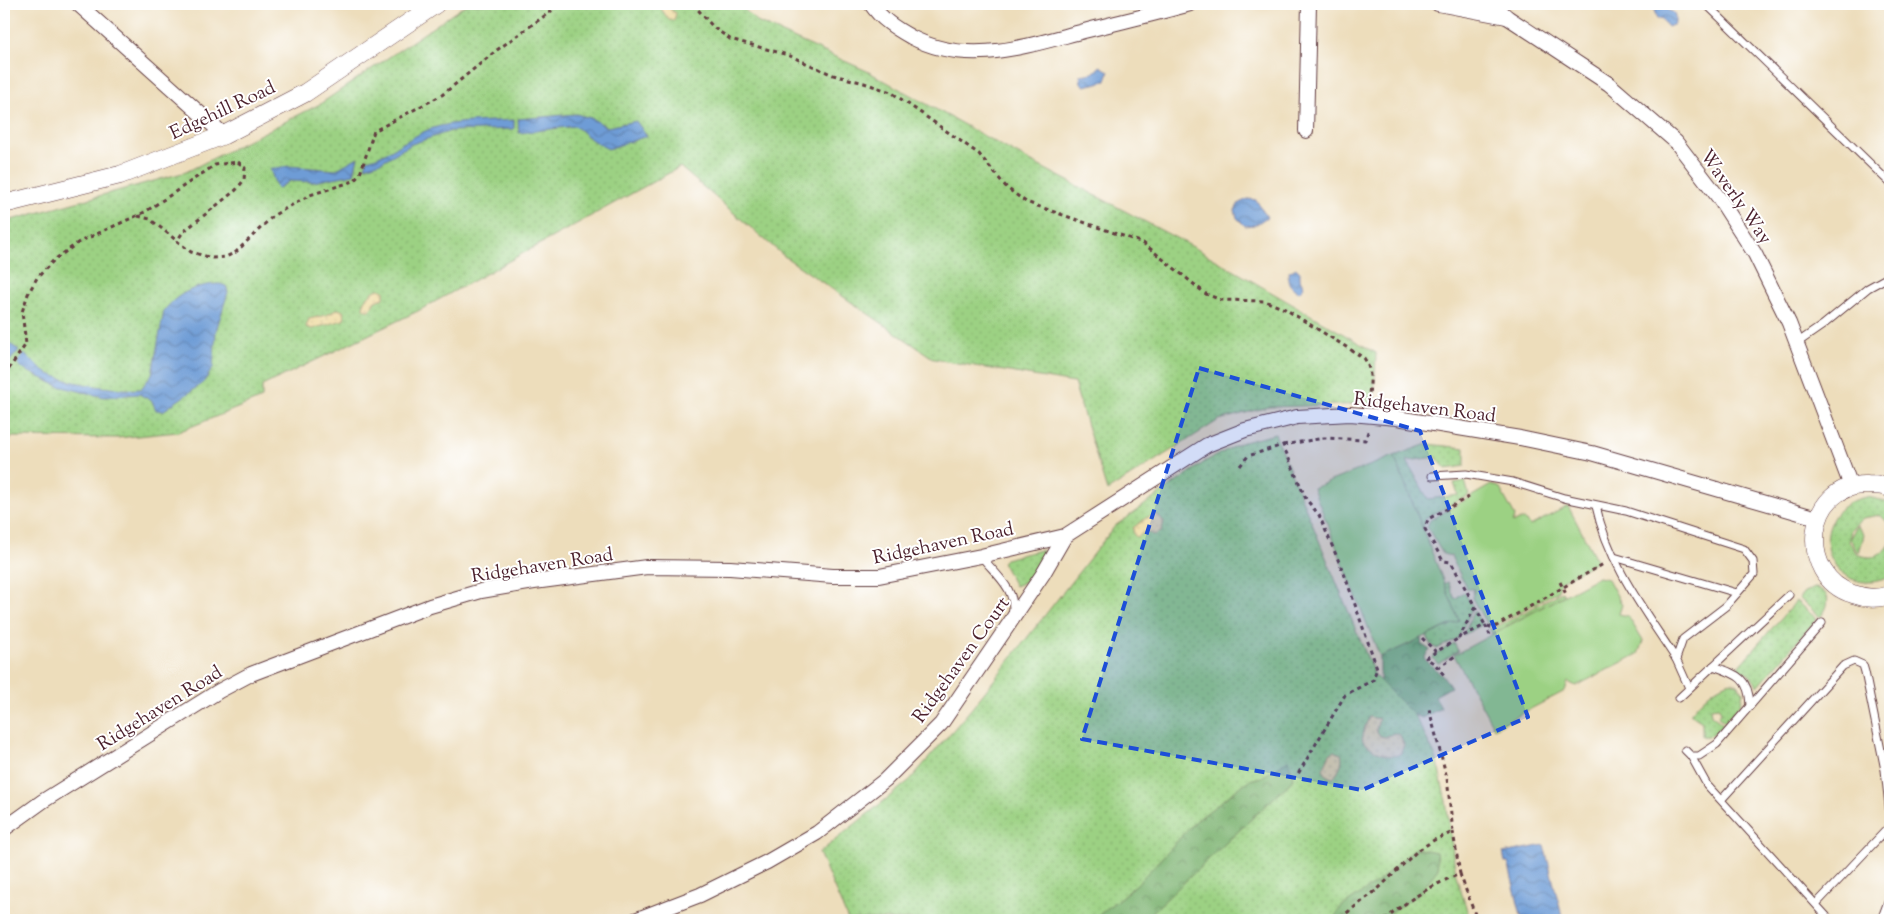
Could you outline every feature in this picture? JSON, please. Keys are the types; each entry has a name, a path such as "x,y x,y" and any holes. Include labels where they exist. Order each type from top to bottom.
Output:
{"street":[{"path":"78,4 224,135"},
{"name":"Edgehill Road","path":"4,204 120,175 224,135 305,94 436,4"},
{"path":"871,4 880,16 921,42 948,52 977,54 1016,50 1163,7 1190,4"},
{"path":"1306,131 1308,4"},
{"path":"1438,4 1506,17"},
{"name":"Waverly Way","path":"1493,4 1506,17 1608,84 1676,142 1719,198 1755,254 1797,343 1851,486"},
{"name":"Ridgehaven Road","path":"4,829 44,801 219,691 251,674 430,606 481,591 647,567 730,568 833,576 879,576 981,556 1065,536 1207,445 1245,430 1297,418 1350,414 1367,415 1475,430 1592,453 1817,518"},
{"path":"1889,486 1864,484 1851,486 1831,498 1817,518 1814,531 1815,553 1818,565 1826,576 1844,592 1889,600"},
{"name":"Ridgehaven Court","path":"635,920 700,895 767,862 817,833 855,806 885,780 941,724 1043,574 1065,536"}],"lane":[{"path":"1706,4 1786,84 1890,183"},
{"path":"1797,343 1823,325 1868,288 1890,276"},
{"path":"1432,476 1466,474 1513,482 1596,506 1626,511 1744,549 1753,561 1754,574 1726,606 1683,640 1676,659"},
{"path":"1596,506 1600,529 1626,583 1676,659 1689,688"},
{"path":"981,556 1010,592 1013,609 1009,624"},
{"path":"1614,557 1737,593"},
{"path":"1679,698 1788,595"},
{"path":"1822,623 1717,744 1699,756 1688,753 1704,779 1831,920"},
{"path":"1722,799 1843,666 1854,661 1863,665 1865,672 1890,815"},
{"path":"1713,666 1741,678 1749,691 1750,705"},
{"path":"1817,903 1890,826"},
{"path":"1881,920 1890,896"}],"path":[{"path":"137,216 150,219 191,252 212,258 226,257 236,252 274,215 310,195 354,181 360,174 374,131 442,94 496,50 561,4"},
{"path":"693,4 714,28 730,39 788,55 833,75 864,82 891,92 978,154 1007,188 1026,202 1143,243 1191,283 1221,300 1265,301 1285,309 1364,358 1369,365 1371,380 1367,415 1370,428 1364,440 1324,438 1282,445 1248,456 1240,466"},
{"path":"4,376 26,344 22,312 37,278 54,260 79,242 137,216 215,165 238,162 245,168 244,180 236,190 183,232 177,241"},
{"path":"1282,445 1306,499 1319,515 1338,559 1377,668 1373,680 1345,695 1298,774"},
{"path":"1469,497 1428,519 1424,529 1442,561 1451,562 1490,635"},
{"path":"1444,674 1426,658 1459,638 1485,626 1493,628 1614,557"},
{"path":"1560,582 1566,594"},
{"path":"1459,638 1475,607"},
{"path":"1422,638 1436,652"},
{"path":"1438,668 1455,656"},
{"path":"1429,709 1448,778 1453,832 1460,874 1476,920"},
{"path":"1324,920 1344,915 1378,889 1416,852 1434,840 1453,832"},
{"path":"1385,920 1423,892 1446,879 1460,874"}],"highlighted area":[{"path":"1199,368 1420,431 1528,717 1362,790 1082,739"}],"green space":[{"path":"467,4 739,4 757,22 867,71 1013,152 1197,249 1376,353 1374,404 1268,407 1219,420 1107,491 1074,383 934,359 784,256 680,167 418,311 262,386 262,398 178,432 117,438 12,437 4,450 4,222 186,172 320,104"},
{"path":"1275,434 1375,676 1414,715 1436,757 1446,801 1456,875 1470,920 848,920 819,853 910,780 972,708 1115,526 1206,461 1240,443"},
{"path":"1427,444 1465,448 1465,466 1446,469 1436,457 1407,461 1428,499 1458,495 1454,483 1465,481 1469,495 1426,518 1423,529 1394,456"},
{"path":"1394,456 1459,621 1380,657 1313,488"},
{"path":"1491,485 1499,487 1515,516 1513,523 1521,519 1527,521 1530,526 1568,506 1597,561 1560,582 1558,591 1494,626 1487,625 1472,598 1474,589 1467,589 1451,556 1443,554 1427,527 1430,520"},
{"path":"1867,497 1890,502 1890,525 1880,515 1863,518 1851,529 1849,541 1857,554 1867,557 1876,556 1883,552 1890,544 1890,577 1868,582 1850,578 1836,567 1829,552 1828,535 1833,518 1846,505"},
{"path":"1857,525 1864,535 1859,553 1850,538"},
{"path":"1040,550 1046,553 1038,569 1025,581 1015,586 1002,562 1005,559"},
{"path":"1598,577 1608,579 1622,605 1619,614 1628,616 1643,641 1638,654 1576,686 1568,682 1565,691 1494,728 1454,655"},
{"path":"1448,582 1455,599 1464,592 1473,607 1458,638 1437,649 1430,644 1427,636 1459,621 1444,584"},
{"path":"1815,588 1824,592 1828,600 1826,609 1820,617 1799,598 1804,592"},
{"path":"1562,592 1564,595 1492,634 1489,628 1493,629"},
{"path":"1796,601 1817,619 1758,686 1748,673 1737,668"},
{"path":"1474,610 1482,625 1463,635"},
{"path":"1422,638 1421,644 1430,650 1424,658 1451,687 1435,696 1441,708 1422,718 1414,715 1380,681 1380,657"},
{"path":"1454,643 1458,651 1438,664 1433,658 1435,655"},
{"path":"1726,683 1738,684 1743,692 1741,703 1725,722 1718,717 1721,712 1719,707 1710,708 1711,715 1723,724 1714,733 1702,736 1702,722 1690,714 1714,690"},
{"path":"1288,760 1294,779 1144,920 1093,920 1137,884 1196,821 1249,780 1262,777"},
{"path":"1415,848 1436,852 1438,869 1418,894 1380,920 1333,920 1341,907 1375,884"}],"sand":[{"path":"658,4 670,4 671,10 676,13 674,20 669,20"},
{"path":"379,289 384,291 384,298 375,301 370,310 363,308 368,296"},
{"path":"338,309 343,311 345,317 343,320 312,329 306,327 309,319 327,315"},
{"path":"1156,514 1164,522 1161,532 1154,535 1146,532 1137,537 1134,535 1133,528 1146,518"},
{"path":"1369,717 1379,719 1376,730 1380,736 1385,737 1395,733 1400,735 1404,745 1400,754 1395,756 1385,755 1363,741 1362,735"},
{"path":"1334,751 1341,754 1342,760 1338,771 1332,778 1326,775 1323,769 1330,754"}],"water":[{"path":"1659,6 1666,8 1675,15 1675,24 1668,27 1661,19 1657,19 1654,10"},
{"path":"1100,66 1109,71 1106,81 1085,86 1081,83 1080,75 1093,73"},
{"path":"576,114 591,118 607,127 636,121 647,136 608,149 592,140 575,126 519,133 518,119"},
{"path":"514,120 514,129 451,131 412,144 381,162 365,167 367,160 382,155 430,129 461,123"},
{"path":"358,157 354,174 313,182 290,181 277,189 270,169 289,166 335,170"},
{"path":"1248,199 1256,200 1267,217 1255,225 1245,226 1237,218 1235,210 1239,203"},
{"path":"1296,268 1300,272 1300,279 1304,287 1299,292 1288,281 1289,272"},
{"path":"212,284 226,286 228,292 216,331 213,368 203,383 163,411 156,410 152,401 139,394 104,397 58,386 23,369 17,363 24,354 45,372 65,380 106,387 141,389 152,374 164,311 175,299 189,291"},
{"path":"4,340 19,350 10,361 4,356"},
{"path":"1544,845 1563,920 1522,920 1508,862 1505,862 1503,853"}]}
